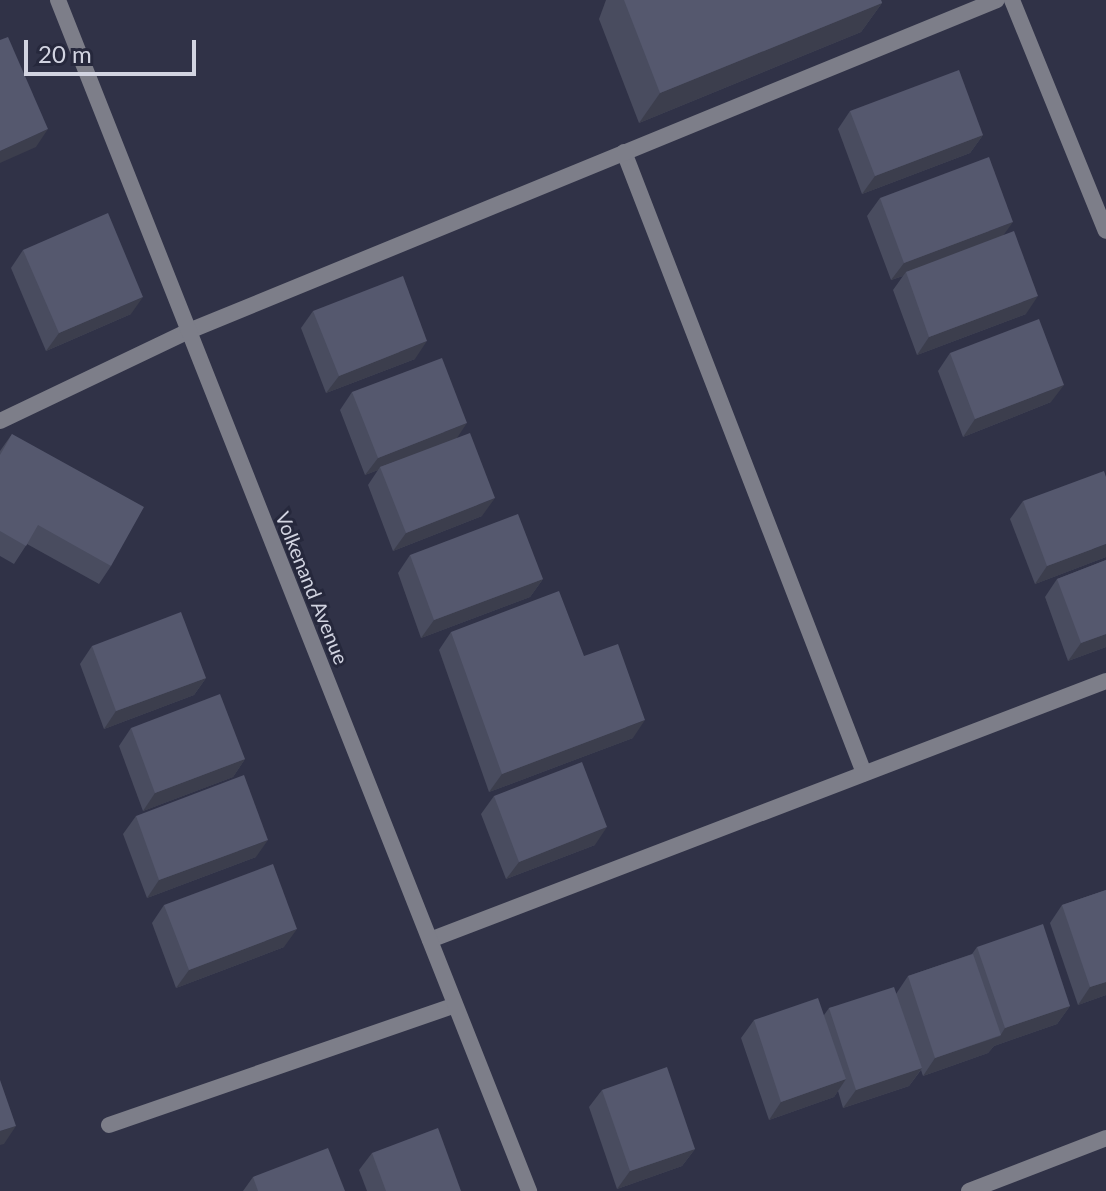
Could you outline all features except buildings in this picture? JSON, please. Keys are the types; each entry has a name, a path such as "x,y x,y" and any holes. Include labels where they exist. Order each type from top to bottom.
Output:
{"street":[{"name":"Volkenand Avenue","path":"58,0 529,1191"},
{"path":"0,421 189,331 997,0"},
{"path":"1012,0 1106,231"},
{"path":"624,152 864,773"},
{"path":"430,940 1106,681"},
{"path":"109,1125 455,1005"},
{"path":"969,1191 1106,1138"}]}
